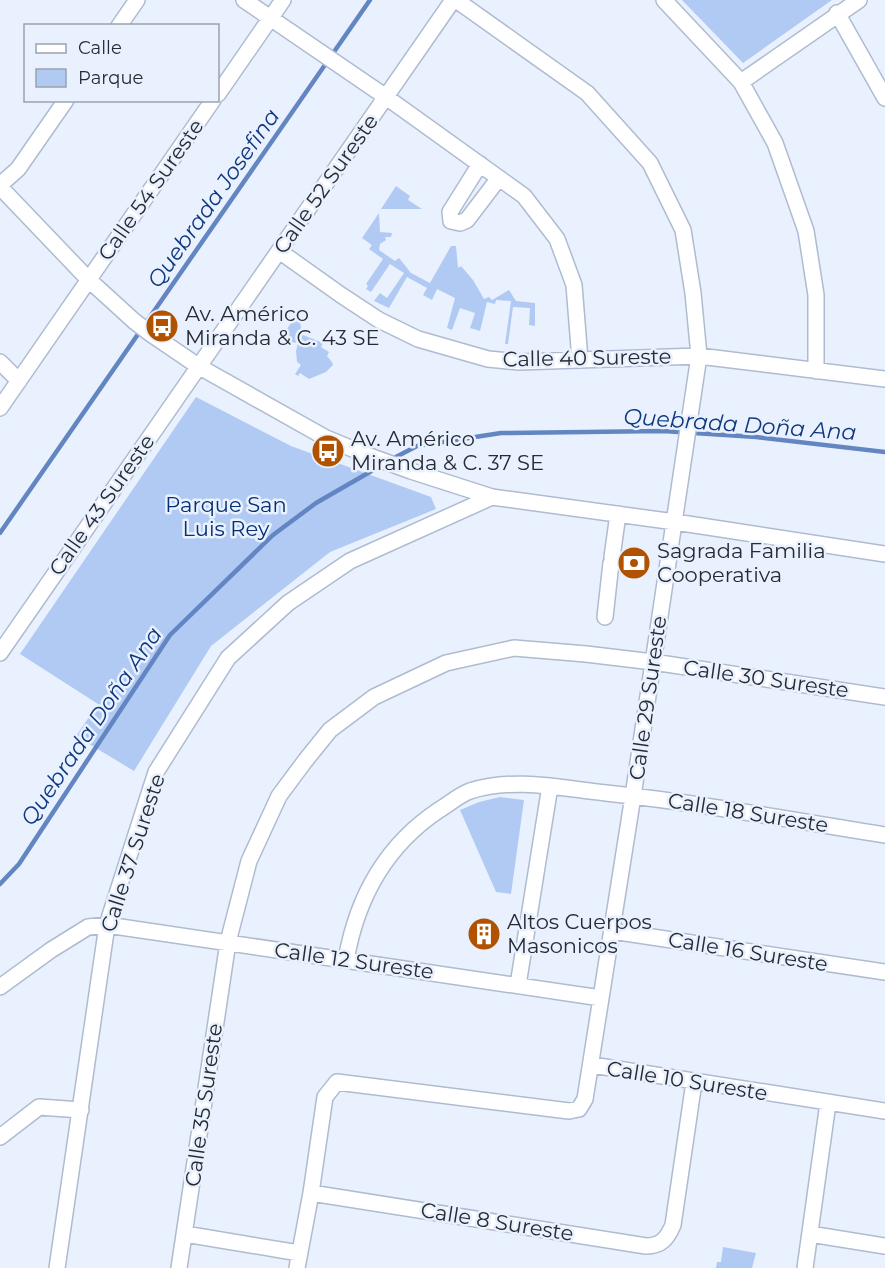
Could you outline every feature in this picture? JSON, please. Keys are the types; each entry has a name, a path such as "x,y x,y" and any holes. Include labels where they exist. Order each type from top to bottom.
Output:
{"street":[{"path":"120,24 137,0"},
{"path":"244,0 339,64 524,196 557,239 574,285 580,360"},
{"path":"219,93 283,0"},
{"name":"Calle 52 Sureste","path":"198,366 454,0"},
{"name":"Calle 29 Sureste","path":"454,0 587,93 650,164 683,230 693,293 699,356 592,1065"},
{"path":"664,0 741,82 775,143 806,231 816,295 816,371"},
{"path":"741,82 859,0"},
{"path":"837,14 885,98"},
{"path":"65,102 18,169 0,186 89,280 134,321 198,366 326,438 411,471 492,497 885,554"},
{"name":"Calle 54 Sureste","path":"0,408 212,102"},
{"path":"480,164 450,212 451,221 460,223 466,220 499,178"},
{"name":"Calle 40 Sureste","path":"279,251 370,314 418,339 488,359 519,362 699,356 885,380"},
{"path":"0,362 19,381"},
{"name":"Calle 43 Sureste","path":"3,649 198,366"},
{"name":"Calle 37 Sureste","path":"57,1268 107,925 156,772 228,658 288,603 350,561 492,497"},
{"path":"605,616 618,514"},
{"name":"Calle 30 Sureste","path":"228,942 249,861 279,796 304,761 330,730 374,697 446,663 514,648 653,662 885,697"},
{"name":"Calle 18 Sureste","path":"346,960 355,920 374,878 396,847 421,824 467,792 485,787 517,783 550,786 633,796 885,835"},
{"path":"518,985 550,786"},
{"path":"0,987 51,950 88,927 107,925"},
{"name":"Calle 12 Sureste","path":"107,925 601,998"},
{"name":"Calle 16 Sureste","path":"612,931 885,972"},
{"name":"Calle 35 Sureste","path":"179,1268 228,942"},
{"name":"Calle 10 Sureste","path":"311,1193 325,1097 338,1082 569,1111 579,1109 585,1099 592,1065 885,1111"},
{"name":"Calle 8 Sureste","path":"311,1193 654,1246 664,1241 673,1225 694,1082"},
{"path":"805,1268 828,1103"},
{"path":"0,1137 39,1107 81,1110"},
{"path":"185,1234 298,1260 311,1193"},
{"path":"810,1234 885,1246"}],"green space":[{"path":"682,0 832,0 743,63"},
{"path":"396,186 410,196 408,200 422,209 381,209"},
{"path":"379,213 380,232 392,233 391,237 385,237 386,240 380,244 379,250 395,261 399,258 411,273 430,283 451,246 456,246 458,268 461,266 473,280 484,299 489,297 492,300 509,290 516,301 535,303 535,326 529,325 530,308 513,307 508,344 505,344 511,301 496,300 495,304 487,302 480,331 470,328 475,313 460,308 452,330 447,328 455,298 437,289 432,300 423,295 427,288 407,277 389,308 374,301 380,293 387,298 404,273 390,264 371,292 366,289 368,286 366,284 383,259 369,249 372,245 362,238"},
{"path":"289,316 300,323 303,335 323,343 321,347 329,352 327,356 333,365 326,372 309,379 300,373 298,376 295,374 301,365 297,362 298,343 286,342 281,336 281,330 285,332 291,323 286,320"},
{"name":"Parque San Luis Rey","path":"196,397 291,446 431,497 436,509 330,552 211,646 134,771 76,736 98,704 20,654"},
{"path":"500,797 524,800 511,894 496,892 460,810"},
{"path":"723,1247 756,1253 752,1268 716,1268 717,1262 721,1262"}],"waterway":[{"name":"Quebrada Josefina","path":"0,533 370,0"},
{"name":"Quebrada Doña Ana","path":"392,459 417,446 501,433 663,431 756,437 885,452"},
{"name":"Quebrada Doña Ana","path":"0,884 19,864 170,635 273,535 316,503 382,465"}],"place":[{"name":"Av. Américo Miranda & C. 43 SE","path":"162,326"},
{"name":"Av. Américo Miranda & C. 37 SE","path":"328,451"},
{"name":"Sagrada Familia Cooperativa","path":"634,563"},
{"name":"Altos Cuerpos Masonicos","path":"484,934"}]}
